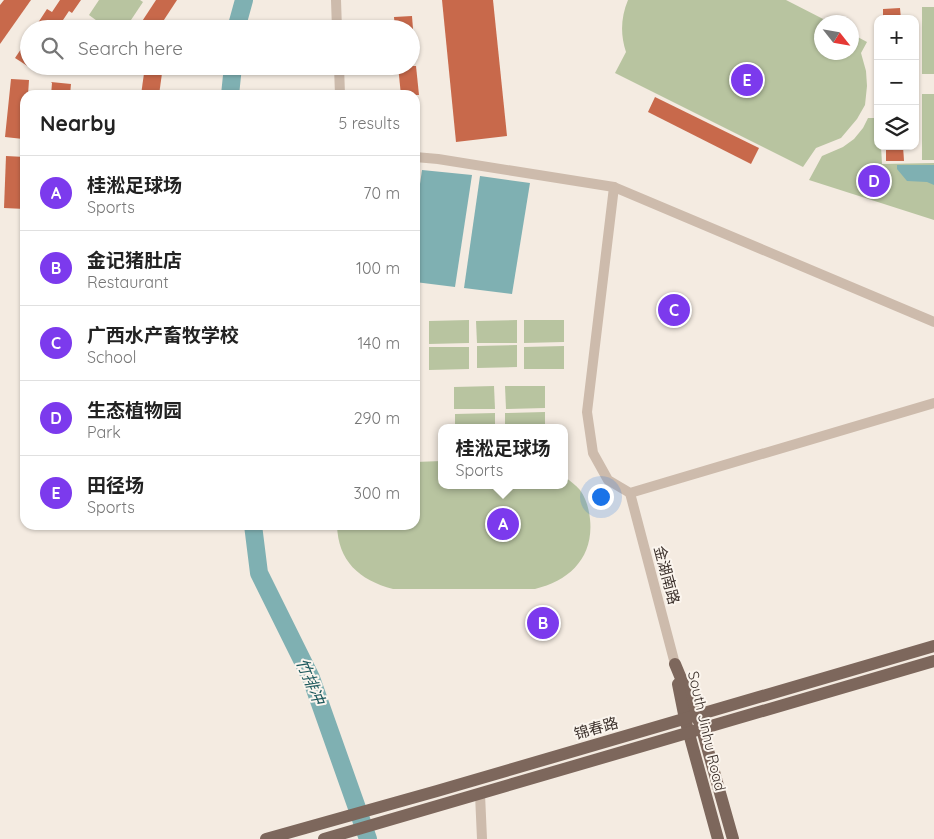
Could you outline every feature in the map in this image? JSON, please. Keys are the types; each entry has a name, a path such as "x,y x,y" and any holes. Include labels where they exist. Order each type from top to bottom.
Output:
{"main road":[{"name":"锦春路","path":"266,839 934,646"},
{"name":"锦春路","path":"324,839 934,661"},
{"name":"South Jinhu Road","path":"675,664 698,715 733,839"},
{"name":"South Jinhu Road","path":"675,664 685,719 718,839"}],"street":[{"path":"336,0 337,20"},
{"path":"339,75 340,90"},
{"path":"420,158 614,187 934,322"},
{"path":"614,187 587,412 592,453 608,480 630,493 934,403"},
{"name":"金湖南路","path":"630,493 675,664"},
{"path":"480,794 482,839"}],"green space":[{"path":"99,0 140,0 143,2 131,20 96,20 89,15"},
{"path":"628,0 786,0 815,15 814,60 859,60 859,38 867,42 861,53 866,71 865,105 857,119 841,138 816,148 803,167 615,73 626,52 622,26"},
{"path":"922,7 934,7 934,74 922,74"},
{"path":"922,94 934,94 934,160 922,160"},
{"path":"868,118 874,118 874,150 881,150 882,164 934,163 934,220 809,180 822,156 843,147 854,139"},
{"path":"469,320 469,343 429,344 429,321"},
{"path":"517,320 517,343 477,343 476,321"},
{"path":"524,320 564,320 564,342 524,343"},
{"path":"517,345 517,367 477,368 477,346"},
{"path":"564,346 564,369 524,369 524,347"},
{"path":"429,347 469,347 469,369 429,370"},
{"path":"494,386 495,409 454,409 454,387"},
{"path":"505,386 545,386 545,408 506,409"},
{"path":"545,412 545,424 505,424 505,413"},
{"path":"495,413 495,424 455,424 455,414"},
{"path":"438,461 438,489 568,489 568,479 584,496 589,511 590,533 584,556 569,573 559,580 535,589 393,589 370,580 346,559 341,549 337,530 420,530 420,462"}],"water":[{"path":"897,165 934,165 934,185 927,182 907,181 897,169"},
{"path":"422,170 472,175 455,287 420,283 420,184"},
{"path":"480,176 530,183 512,294 464,288"}],"building":[{"path":"4,0 31,0 0,44 0,5"},
{"path":"60,0 81,0 72,13 69,11 63,20 40,20 47,9 52,12"},
{"path":"156,0 177,0 164,20 143,20"},
{"path":"442,0 493,0 507,136 456,142"},
{"path":"900,8 901,15 883,15 883,9"},
{"path":"412,16 412,20 394,20 394,17"},
{"path":"20,50 20,61 15,58"},
{"path":"144,75 162,75 160,90 142,90"},
{"path":"399,75 417,75 418,90 400,90"},
{"path":"11,79 29,80 28,90 20,90 20,139 5,137"},
{"path":"52,83 71,84 70,90 51,90"},
{"path":"655,97 759,148 751,164 648,112"},
{"path":"886,150 903,150 904,161 886,161"},
{"path":"6,156 20,157 20,209 4,208"}],"waterway":[{"name":"竹排冲","path":"238,20 244,0"},
{"name":"竹排冲","path":"231,90 232,75"},
{"name":"竹排冲","path":"254,530 259,573 311,678 368,839"}],"place":[{"name":"田径场","path":"747,80"},
{"name":"生态植物园","path":"874,181"},
{"name":"广西水产畜牧学校","path":"674,310"},
{"name":"桂淞足球场","path":"503,524"},
{"name":"金记猪肚店","path":"543,623"}]}
